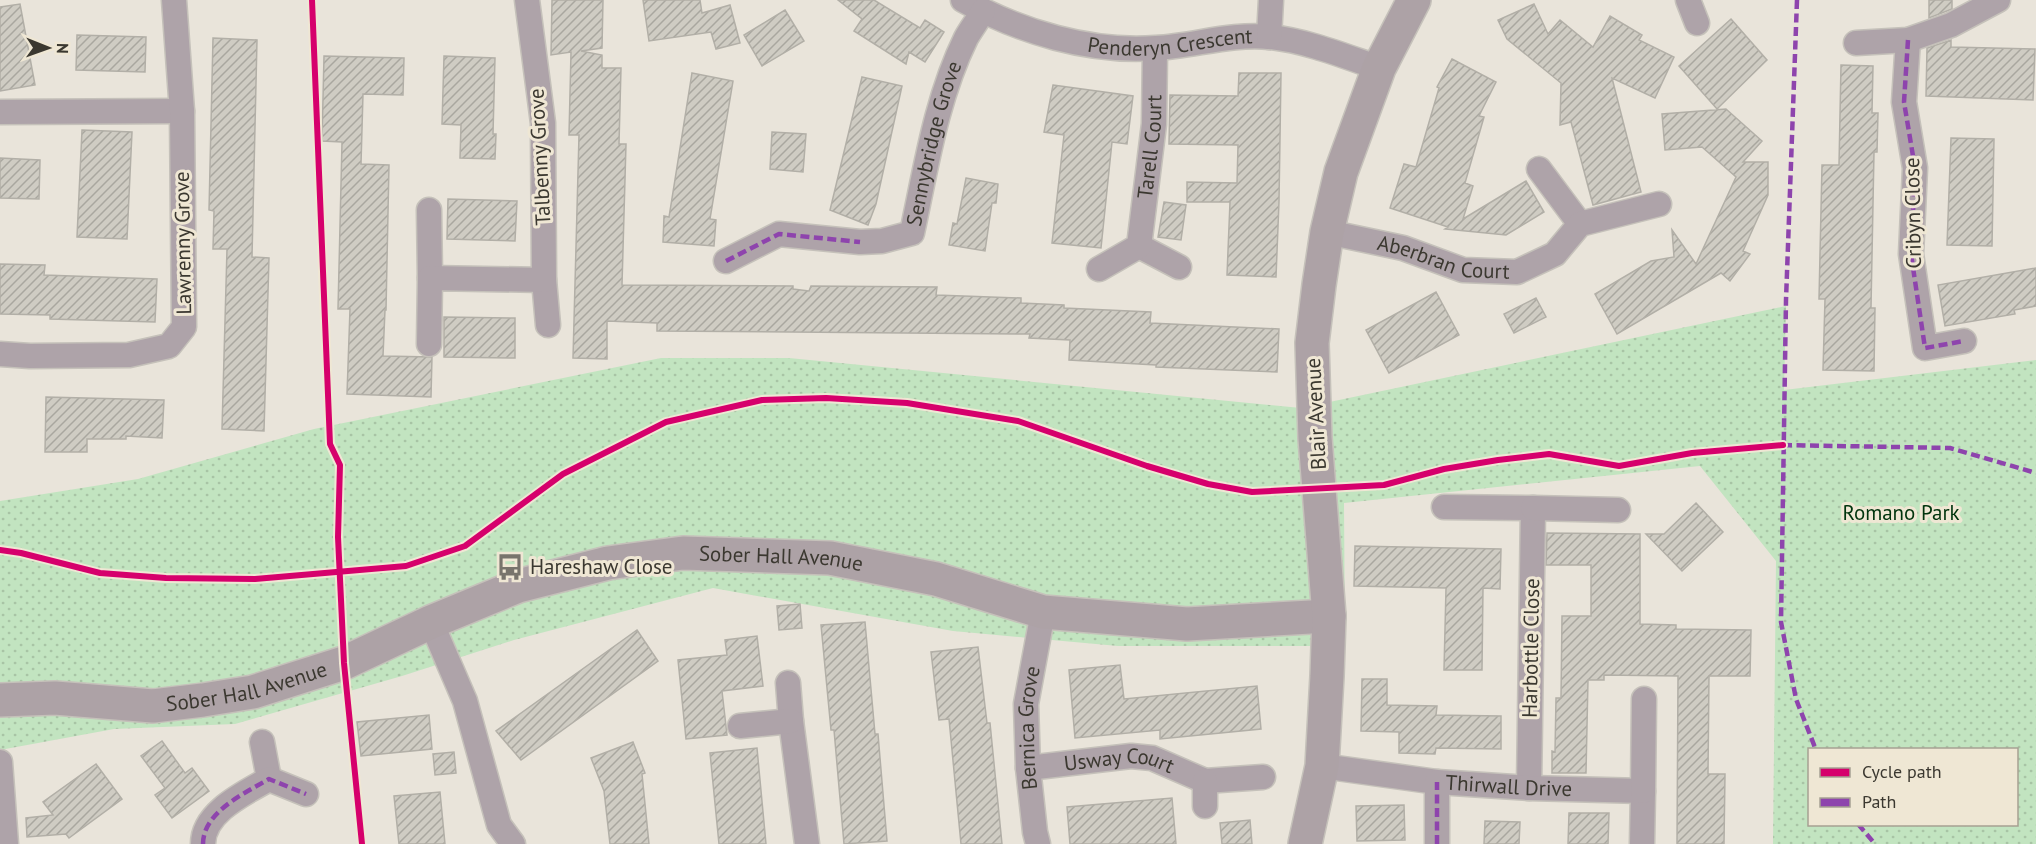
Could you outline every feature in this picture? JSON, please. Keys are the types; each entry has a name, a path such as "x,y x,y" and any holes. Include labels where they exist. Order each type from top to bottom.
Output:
{"street":[{"name":"Lawrenny Grove","path":"0,354 129,356 169,346 184,327 182,111 174,0"},
{"name":"Talbenny Grove","path":"527,0 543,123 544,279 548,326"},
{"path":"1269,37 1270,0"},
{"name":"Blair Avenue","path":"1305,844 1322,766 1329,616 1315,438 1312,343 1327,232 1341,172 1379,68 1414,0"},
{"path":"1688,0 1697,23"},
{"path":"1856,43 1908,40 1951,25 1998,0"},
{"name":"Penderyn Crescent","path":"973,5 1052,38 1112,47 1155,49 1235,37 1269,37 1301,43 1379,68"},
{"name":"Sennybridge Grove","path":"726,261 779,234 860,242 882,241 912,233 933,135 966,38 973,5"},
{"name":"Cribyn Close","path":"1908,40 1905,102 1915,168 1911,254 1925,348 1964,341"},
{"name":"Tarell Court","path":"1139,246 1154,124 1155,49"},
{"path":"0,112 182,111"},
{"path":"1539,169 1580,224 1659,204"},
{"path":"429,210 429,344"},
{"name":"Aberbran Court","path":"1327,232 1403,248 1463,270 1517,273 1555,254 1580,224"},
{"path":"1100,269 1139,246 1179,267"},
{"path":"430,278 544,279"},
{"path":"1444,507 1618,510"},
{"name":"Harbottle Close","path":"1528,788 1533,508"},
{"name":"Sober Hall Avenue","path":"0,700 55,698 153,706 253,692 344,663 431,622 518,586 608,563 683,553 830,558 936,579 1043,612 1187,624 1329,616"},
{"name":"Bernica Grove","path":"1038,844 1028,768 1026,704 1043,612"},
{"path":"431,622 465,701 499,825 513,844"},
{"path":"788,682 807,844"},
{"path":"1642,844 1644,699"},
{"path":"740,726 791,722"},
{"path":"262,742 269,779"},
{"name":"Usway Court","path":"1028,768 1131,756 1152,758 1205,781 1263,777"},
{"path":"0,762 6,844"},
{"name":"Thirwall Drive","path":"1322,766 1437,782 1528,788 1643,791"},
{"path":"269,779 306,794"},
{"path":"203,844 203,833 224,806 269,779"},
{"name":"Usway Court","path":"1205,781 1205,806"},
{"path":"1437,782 1437,844"}],"green space":[{"name":"Romano Park","path":"1786,306 1784,390 2036,360 2036,844 1773,844 1776,561 1700,466 1344,503 1345,646 1118,646 953,631 713,588 514,640 402,676 235,724 114,729 0,750 0,501 138,479 314,429 661,358 789,358 1301,408"}],"building":[{"path":"552,0 603,0 602,48 581,51 602,55 602,68 621,68 619,144 626,144 622,285 793,286 793,289 809,291 811,286 937,287 936,295 1021,298 1021,303 1064,305 1064,308 1151,312 1150,323 1279,329 1277,372 1156,367 1156,365 1069,360 1070,340 1029,338 1030,334 657,331 657,323 607,321 607,359 573,358 579,135 569,135 571,52 551,55"},
{"path":"643,0 700,0 702,13 730,5 740,43 716,49 711,32 649,41"},
{"path":"838,0 874,0 920,28 925,20 944,32 925,62 909,52 906,64 854,31 862,19"},
{"path":"1929,0 1952,0 1952,9 1929,18"},
{"path":"20,4 35,85 0,91 0,7"},
{"path":"1534,4 1548,34 1560,20 1593,47 1610,16 1642,35 1639,40 1674,57 1655,98 1612,78 1641,192 1593,205 1571,122 1560,125 1561,83 1507,39 1498,20"},
{"path":"785,10 804,41 762,66 744,35"},
{"path":"1731,19 1767,60 1717,109 1679,66"},
{"path":"77,35 146,37 145,72 76,70"},
{"path":"213,38 257,40 252,257 269,258 264,431 222,429 227,249 213,249 214,211 209,210"},
{"path":"1951,40 1951,47 2035,49 2033,100 1926,96 1927,48"},
{"path":"324,56 404,58 403,95 363,94 361,164 389,165 383,356 432,357 431,397 347,394 350,309 338,309 342,142 322,141"},
{"path":"444,56 495,58 493,134 496,134 495,159 460,158 461,125 442,124"},
{"path":"1452,59 1496,82 1479,116 1484,117 1465,183 1473,186 1463,219 1526,181 1544,212 1506,235 1445,229 1448,227 1390,208 1404,164 1416,167 1439,88 1437,87"},
{"path":"1841,65 1873,66 1872,113 1878,113 1877,152 1874,152 1871,308 1875,308 1874,371 1823,370 1825,299 1819,299 1822,165 1839,165"},
{"path":"692,73 733,81 710,219 716,220 714,246 663,242 664,216 669,217"},
{"path":"1239,73 1281,73 1276,277 1227,275 1230,202 1187,202 1187,182 1237,183 1238,145 1169,144 1170,95 1238,96"},
{"path":"862,77 902,86 876,204 868,225 830,210"},
{"path":"1053,85 1133,96 1127,144 1112,142 1101,248 1052,243 1064,135 1044,132"},
{"path":"1726,109 1762,141 1743,162 1768,162 1768,195 1743,251 1750,254 1730,281 1721,273 1617,334 1595,294 1651,261 1674,257 1672,230 1696,264 1736,177 1702,147 1665,150 1662,114"},
{"path":"82,130 132,132 127,239 77,237"},
{"path":"772,132 806,134 803,172 770,169"},
{"path":"1951,138 1994,139 1992,246 1947,245"},
{"path":"0,158 40,160 39,199 0,198"},
{"path":"966,178 998,184 996,203 992,203 985,251 949,245 953,223 957,224"},
{"path":"448,199 517,201 515,241 447,239"},
{"path":"1164,202 1186,205 1181,240 1158,237"},
{"path":"0,264 45,265 44,275 157,279 155,322 50,319 50,315 0,314"},
{"path":"2036,268 2036,306 2014,310 2015,314 1945,326 1938,285"},
{"path":"1436,292 1459,335 1389,373 1366,330"},
{"path":"1536,298 1546,317 1514,333 1504,314"},
{"path":"444,317 515,318 515,358 444,357"},
{"path":"46,397 164,400 162,438 126,436 126,439 87,439 87,452 45,452"},
{"path":"1696,503 1723,532 1682,571 1646,534 1664,534"},
{"path":"1547,533 1640,534 1640,624 1676,625 1676,629 1751,630 1750,676 1709,676 1708,774 1725,774 1724,844 1677,844 1678,676 1604,675 1604,680 1588,680 1586,773 1552,773 1552,751 1555,752 1556,698 1561,698 1562,616 1591,616 1591,565 1546,565"},
{"path":"1355,546 1501,549 1500,589 1483,588 1482,670 1444,670 1446,588 1354,586"},
{"path":"800,604 802,628 779,630 777,606"},
{"path":"865,622 887,841 844,844 834,730 831,730 821,625"},
{"path":"637,630 658,661 521,760 496,731"},
{"path":"757,636 763,686 722,691 727,735 686,739 678,660 727,655 725,640"},
{"path":"978,647 987,723 990,723 1002,844 961,844 949,719 939,720 931,652"},
{"path":"1120,665 1124,699 1257,686 1261,729 1160,739 1160,730 1075,738 1069,670"},
{"path":"1362,679 1387,679 1387,705 1437,706 1436,715 1501,716 1501,749 1436,748 1435,754 1399,753 1399,732 1361,731"},
{"path":"429,715 432,749 361,756 357,722"},
{"path":"162,741 185,773 192,768 209,791 172,818 155,795 165,788 141,756"},
{"path":"633,742 645,773 642,774 649,844 610,844 604,791 591,758"},
{"path":"757,748 766,844 719,844 710,753"},
{"path":"454,752 456,773 435,775 433,754"},
{"path":"96,764 122,799 69,838 66,834 27,837 26,818 53,815 43,802"},
{"path":"440,792 445,844 399,844 394,796"},
{"path":"1172,798 1176,844 1070,844 1067,807"},
{"path":"1404,805 1405,840 1357,841 1356,806"},
{"path":"1569,813 1609,813 1608,844 1568,844"},
{"path":"1250,820 1252,844 1222,844 1220,823"},
{"path":"1485,821 1520,822 1519,844 1484,844"}],"marked path":[{"path":"1797,0 1786,300 1781,622 1796,699 1815,748"},
{"path":"1908,40 1904,102 1915,168 1911,254 1925,348 1964,341"},
{"path":"726,261 779,234 860,242"},
{"path":"1783,445 1950,448 2036,473"},
{"path":"203,844 210,822 218,813 238,797 269,779 306,794"},
{"path":"1437,782 1437,844"},
{"path":"1860,826 1875,844"}],"cycle path":[{"path":"312,0 330,444 340,465 338,537 344,663 362,844"},
{"path":"0,550 100,573 166,578 255,579 406,566 465,546 563,474 666,422 762,400 826,398 907,403 1018,421 1147,466 1208,484 1252,492 1384,485 1444,469 1549,454 1619,466 1692,453 1783,445"}],"place":[{"name":"Hareshaw Close","path":"510,567"}]}
